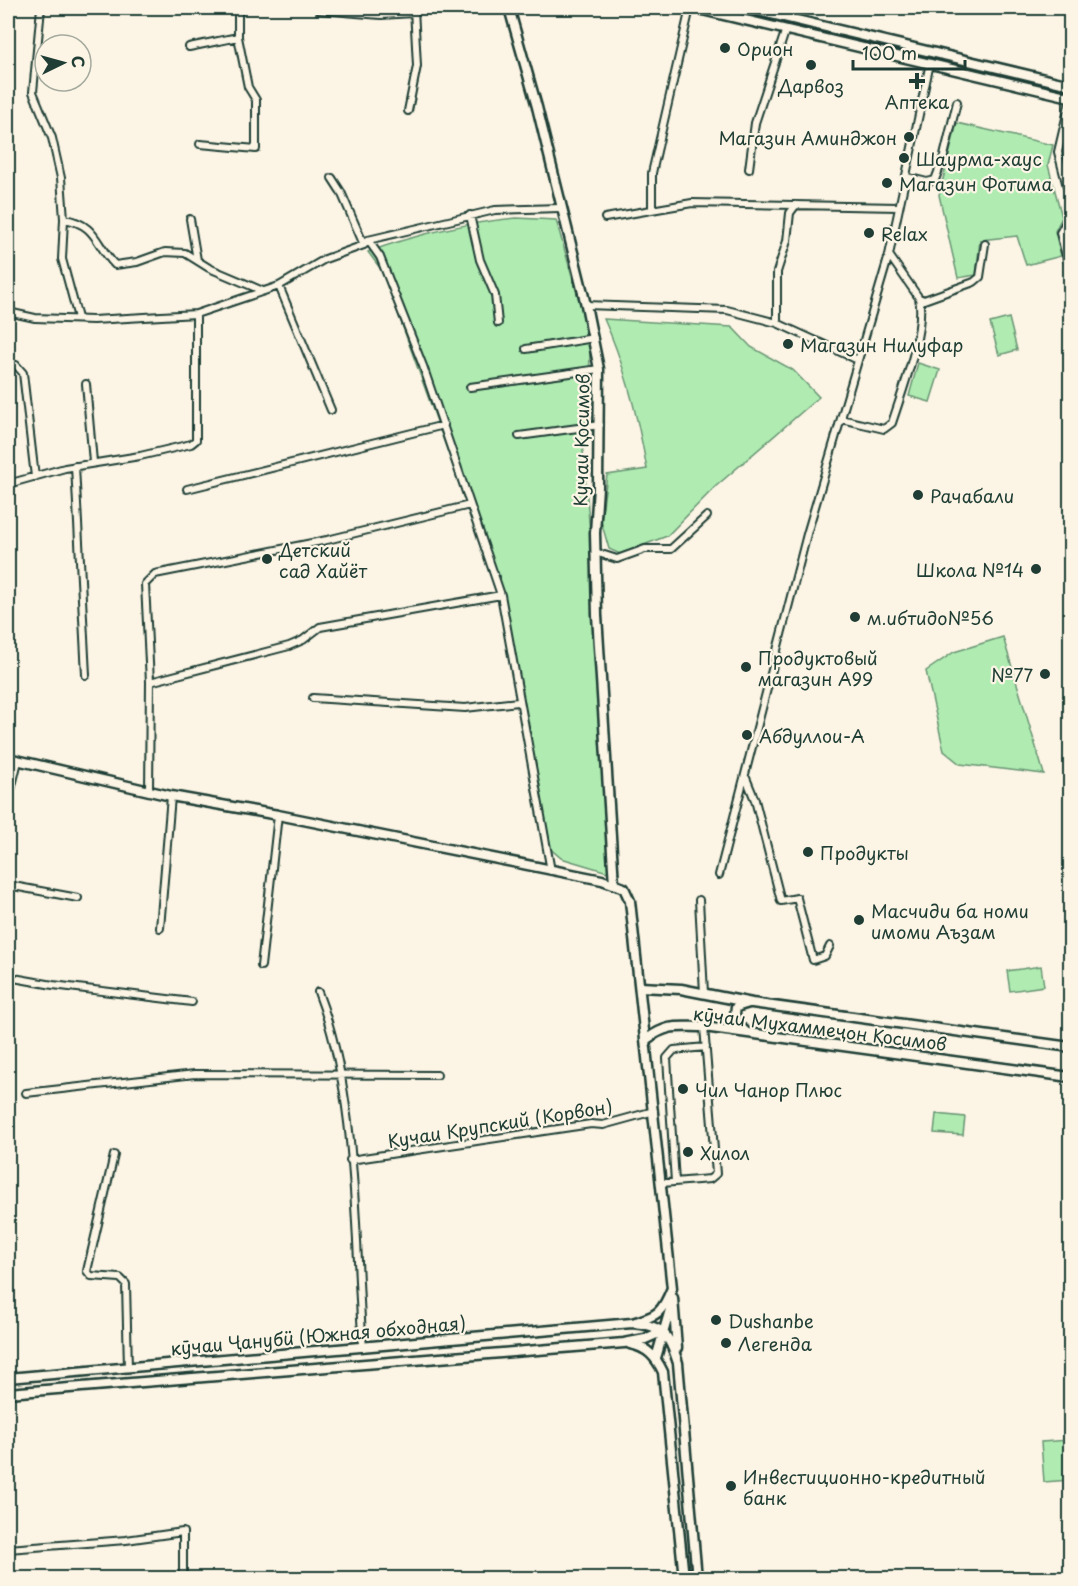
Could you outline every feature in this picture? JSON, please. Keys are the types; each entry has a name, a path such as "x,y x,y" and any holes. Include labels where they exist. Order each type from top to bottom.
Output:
{"street":[{"path":"41,8 33,92 52,138 61,178 64,219 62,259 78,318"},
{"path":"200,144 256,149 256,100 249,87 238,37 237,8"},
{"name":"Кучаи Қосимов","path":"509,8 537,107 560,208 594,338 599,369 600,425 595,552 605,766 614,884"},
{"path":"652,208 652,173 692,8 930,63 1071,99 1058,152 1071,198"},
{"path":"748,8 1071,85"},
{"path":"319,10 381,15 414,10 417,66 408,111"},
{"path":"749,169 755,123 786,29"},
{"path":"189,48 238,37"},
{"path":"719,875 807,534 889,255 930,63"},
{"path":"907,177 927,182 935,180 944,156 957,102"},
{"path":"332,178 366,243 380,257 444,425 501,595 518,702 551,871"},
{"path":"605,218 652,208 692,203 898,207"},
{"path":"777,323 777,272 787,241 790,213 796,205"},
{"path":"8,312 35,318 93,320 196,314 279,286 325,259 366,243 495,210 560,208"},
{"path":"470,215 480,260 495,295 498,323"},
{"path":"1071,215 1060,234 1071,270"},
{"path":"64,219 75,221 93,231 116,265 173,252 184,253 263,291"},
{"path":"190,219 197,260"},
{"path":"919,298 924,300 980,278 985,244"},
{"path":"841,419 884,429 892,423 922,310 919,298 889,255"},
{"path":"279,286 331,410"},
{"path":"586,305 727,310 777,323 858,360"},
{"path":"8,484 75,466 140,456 196,441 196,314"},
{"path":"526,349 594,338"},
{"path":"8,364 16,365 23,373 35,477"},
{"path":"470,387 599,369"},
{"path":"86,384 93,462"},
{"path":"187,489 444,425"},
{"path":"519,436 600,425"},
{"path":"75,466 86,675"},
{"path":"149,791 150,682 145,584 155,574 327,540 470,505"},
{"path":"595,552 617,559 645,549 671,549 707,516"},
{"path":"150,682 289,646 303,640 320,627 501,595"},
{"path":"313,698 465,708 518,702"},
{"path":"8,758 171,796 278,814 614,884 624,888 630,901 655,1110 697,1578"},
{"path":"8,802 18,761"},
{"path":"746,777 756,800 781,901 797,898 813,960 825,956 830,946"},
{"path":"160,928 171,796"},
{"path":"261,966 278,814"},
{"path":"8,885 78,897"},
{"path":"699,900 704,993"},
{"path":"8,977 52,986 192,1002"},
{"name":"кӯчаи Мухаммеҷон Қосимов","path":"640,987 704,993 752,1003 1071,1047"},
{"path":"318,992 328,1019 340,1073 350,1161 363,1348"},
{"path":"747,1032 734,1022 733,1013 736,1007 752,1003"},
{"path":"662,1183 710,1179 716,1174 704,1027"},
{"name":"кӯчаи Мухаммеҷон Қосимов","path":"647,1039 659,1029 704,1027 1071,1077"},
{"path":"675,1182 667,1058 674,1050 706,1047"},
{"path":"26,1094 195,1074 437,1075"},
{"name":"Кучаи Крупский (Корвон)","path":"350,1161 591,1124 603,1125 655,1110"},
{"path":"114,1155 87,1271 91,1276 120,1278 126,1284 128,1368"},
{"path":"632,1323 654,1317 664,1308 672,1288"},
{"path":"656,1358 673,1298"},
{"path":"632,1323 650,1324 663,1331 673,1344 678,1363"},
{"name":"кӯчаи Ҷанубӣ (Южная обходная)","path":"8,1378 632,1323"},
{"path":"624,1343 645,1339 663,1331"},
{"path":"624,1343 640,1346 656,1358 663,1372 684,1578"},
{"name":"кӯчаи Ҷанубӣ (Южная обходная)","path":"8,1393 624,1343"},
{"path":"8,1549 126,1540 183,1532 183,1578"}],"green space":[{"path":"957,123 1053,145 1048,165 1062,217 1055,231 1061,256 1026,265 1017,236 980,240 976,275 958,278 939,195"},
{"path":"516,218 556,220 590,339 589,416 583,451 597,615 604,806 611,873 561,858 547,846 501,599 383,272 368,252 441,230"},
{"path":"1009,318 1017,350 999,355 990,323"},
{"path":"604,319 732,327 751,347 793,370 819,397 715,487 667,536 620,554 609,549 601,521 607,475 647,469 630,393 619,356"},
{"path":"918,363 940,370 930,402 909,396"},
{"path":"1003,637 1044,774 960,764 944,751 926,671 954,652"},
{"path":"1041,966 1044,986 1010,991 1007,971"},
{"path":"936,1114 965,1117 963,1135 934,1133"},
{"path":"1070,1440 1070,1480 1044,1482 1041,1442"}],"place":[{"name":"Орион","path":"725,48"},
{"name":"Дарвоз","path":"811,65"},
{"name":"Аптека","path":"917,81"},
{"name":"Магазин Аминджон","path":"909,137"},
{"name":"Шаурма-хаус","path":"904,158"},
{"name":"Магазин Фотима","path":"887,183"},
{"name":"Relax","path":"869,233"},
{"name":"Магазин Нилуфар","path":"788,344"},
{"name":"Рачабали","path":"918,495"},
{"name":"Детский сад Хайёт","path":"267,559"},
{"name":"Школа №14","path":"1036,569"},
{"name":"м.ибтидо№56","path":"855,617"},
{"name":"Продуктовый магазин А99","path":"746,667"},
{"name":"№77","path":"1045,674"},
{"name":"Абдуллои-А","path":"747,735"},
{"name":"Продукты","path":"808,852"},
{"name":"Масчиди ба номи имоми Аъзам","path":"859,920"},
{"name":"Чил Чанор Плюс","path":"683,1089"},
{"name":"Хилол","path":"688,1152"},
{"name":"Dushanbe","path":"716,1320"},
{"name":"Легенда","path":"726,1343"},
{"name":"Инвестиционно-кредитный банк","path":"731,1486"}]}
